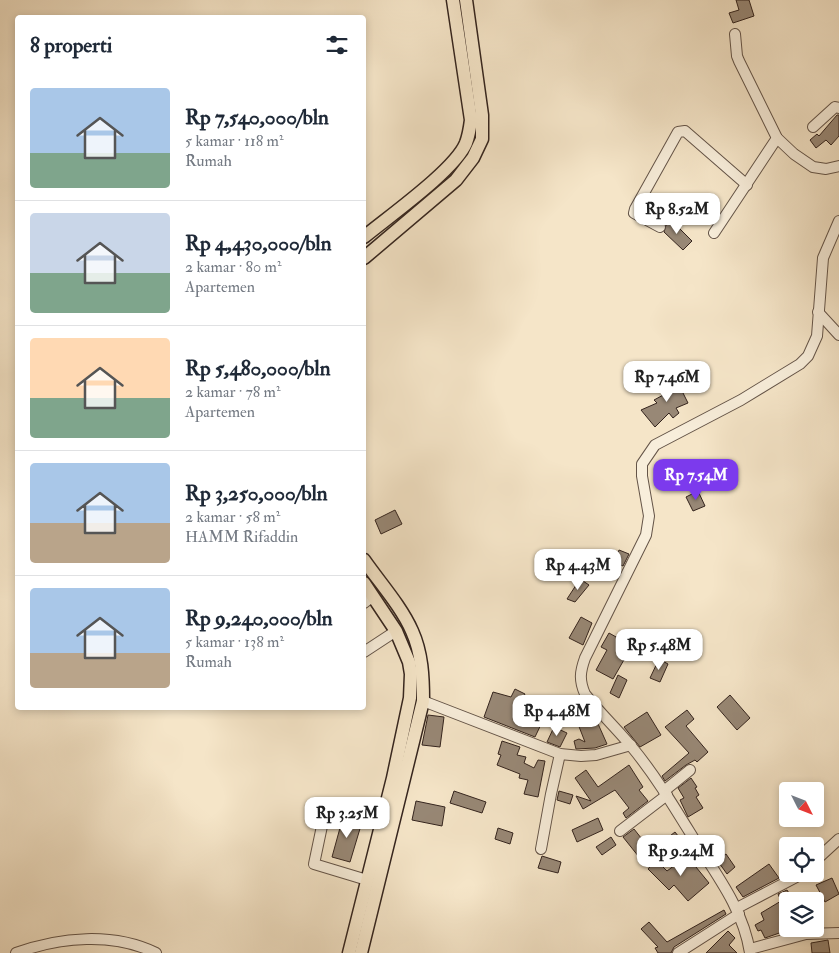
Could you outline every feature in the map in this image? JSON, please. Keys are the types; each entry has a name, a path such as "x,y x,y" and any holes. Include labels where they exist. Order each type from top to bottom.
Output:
{"main road":[{"path":"366,235 432,181 460,154 466,144 470,132 470,120 452,0"},
{"path":"366,256 456,180 473,158 482,139 482,115 466,0"},
{"path":"349,953 367,880 380,848 423,701 423,674 413,632 366,563"},
{"path":"361,953 393,778 410,698 411,674 409,662 396,630 368,600"}],"street":[{"path":"735,34 739,61 778,138 794,154 813,167 826,169 839,166"},
{"path":"813,127 835,107 839,108"},
{"path":"660,227 634,213 634,209 678,132 685,131 747,185"},
{"path":"714,233 778,138"},
{"path":"839,221 834,242 823,258 817,336 808,356 800,364 741,400 655,445 642,464 649,526 580,672 580,679 585,694 630,745 666,793 738,911 746,931 750,951 806,934 839,933"},
{"path":"818,312 839,335"},
{"path":"366,651 396,630"},
{"path":"423,701 560,754 596,755 630,745"},
{"path":"541,849 560,754"},
{"path":"620,831 666,793 690,770"},
{"path":"322,826 314,864 367,880"},
{"path":"824,853 839,839"},
{"path":"678,953 738,911 788,882"},
{"path":"16,953 58,942 88,939 124,941 140,945 156,953"}],"building":[{"path":"736,0 749,0 754,16 733,23 729,13 739,10"},
{"path":"839,115 839,136 831,145 826,140 816,148 810,140 817,134 819,136"},
{"path":"672,221 692,241 683,250 664,232 666,225"},
{"path":"678,376 684,385 681,389 688,403 676,408 679,413 673,418 669,413 655,427 641,410 657,403 654,400 667,393 665,390"},
{"path":"698,491 705,506 693,511 686,497"},
{"path":"395,510 402,524 381,534 375,520"},
{"path":"619,550 629,554 623,566 614,562"},
{"path":"580,579 589,585 575,602 567,599"},
{"path":"581,617 592,623 583,645 569,638"},
{"path":"609,633 634,647 628,660 625,658 613,679 596,670 607,650 601,647"},
{"path":"659,659 668,664 660,682 650,678"},
{"path":"618,675 627,680 619,698 610,693"},
{"path":"515,689 525,694 519,705 545,716 535,737 484,717 493,692 511,697"},
{"path":"730,695 750,718 737,730 717,707"},
{"path":"687,710 694,719 686,726 708,752 697,762 695,760 686,765 665,781 662,776 689,753 665,727"},
{"path":"647,712 661,735 640,747 624,727"},
{"path":"428,715 444,717 440,747 422,745"},
{"path":"595,717 607,744 595,748 576,749 574,741 579,739 585,742 578,724"},
{"path":"554,727 567,733 560,747 547,742"},
{"path":"502,741 520,747 517,755 526,757 524,763 534,768 538,760 545,761 538,797 524,794 528,780 519,778 520,774 497,765 501,755 498,754"},
{"path":"629,765 643,787 639,790 648,801 626,818 623,813 629,808 615,790 583,809 576,796 591,801 575,778 586,770 598,787"},
{"path":"691,778 697,787 695,788 699,795 696,797 703,808 688,817 680,800 684,798 678,788"},
{"path":"454,791 486,802 482,813 450,803"},
{"path":"559,791 573,795 570,804 557,800"},
{"path":"416,801 445,807 442,826 412,820"},
{"path":"343,817 362,822 350,862 332,857"},
{"path":"598,818 603,830 577,842 572,830"},
{"path":"498,828 513,833 510,844 495,839"},
{"path":"634,829 649,848 639,857 623,837"},
{"path":"675,832 682,841 659,859 652,850"},
{"path":"611,837 616,845 602,855 596,847"},
{"path":"726,854 735,867 727,874 717,860"},
{"path":"542,856 561,862 558,873 538,868"},
{"path":"687,856 709,883 688,901 674,885 669,890 648,869 656,860 667,871"},
{"path":"769,864 779,878 743,897 736,887"},
{"path":"832,878 839,894 825,902 824,892 820,892 816,885"},
{"path":"779,902 779,933 765,938 761,930 758,931 755,925 764,920 761,913"},
{"path":"724,910 726,914 674,947 671,953 658,953 655,948 658,947 641,929 649,922 667,942"},
{"path":"728,931 735,938 729,945 737,953 706,953"},
{"path":"828,940 830,953 812,953 811,943"}]}
